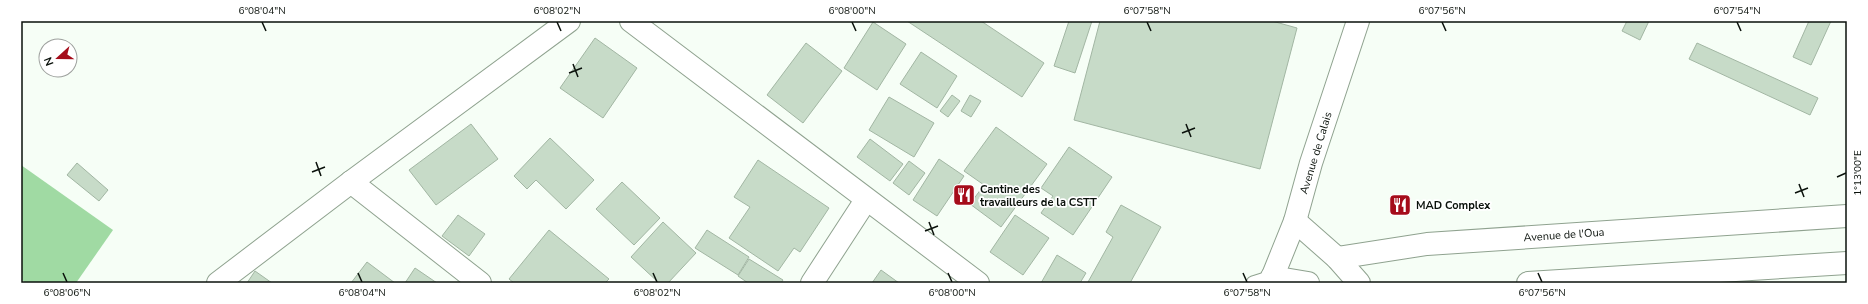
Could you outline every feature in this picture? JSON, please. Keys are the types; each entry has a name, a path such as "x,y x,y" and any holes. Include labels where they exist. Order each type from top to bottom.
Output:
{"street":[{"path":"218,283 351,182 569,21"},
{"path":"631,21 866,200 978,283"},
{"name":"Avenue de Calais","path":"1263,281 1295,221 1311,163 1358,21"},
{"path":"351,182 480,283"},
{"path":"812,283 866,200"},
{"name":"Avenue de l'Oua","path":"1338,258 1427,244 1847,216"},
{"path":"1295,221 1338,258 1359,283"},
{"path":"1528,283 1847,263"},
{"path":"1263,281 1308,283"}],"green space":[{"path":"21,165 113,230 76,283 26,283 21,279"}],"building":[{"path":"907,21 981,21 1044,63 1022,97"},
{"path":"1069,21 1092,21 1075,73 1054,66"},
{"path":"1100,21 1272,21 1297,28 1260,169 1074,120"},
{"path":"1627,21 1649,21 1640,40 1622,31"},
{"path":"1809,21 1831,21 1811,65 1793,57"},
{"path":"873,22 906,44 877,90 844,68"},
{"path":"595,38 637,68 603,118 560,88"},
{"path":"806,43 842,71 803,123 767,95"},
{"path":"1697,43 1818,98 1810,115 1689,59"},
{"path":"921,52 957,76 937,108 900,84"},
{"path":"952,95 960,101 948,117 940,111"},
{"path":"970,95 981,101 971,117 961,111"},
{"path":"889,97 934,123 914,157 869,130"},
{"path":"471,124 498,159 436,205 409,170"},
{"path":"996,127 1047,164 1001,227 970,204 984,185 964,171"},
{"path":"550,138 594,180 566,209 536,180 527,189 514,176"},
{"path":"870,139 903,164 890,181 857,157"},
{"path":"1069,147 1112,177 1073,235 1041,213 1053,196 1041,188"},
{"path":"939,159 964,176 937,216 913,200"},
{"path":"758,160 829,208 800,252 794,248 778,271 729,238 750,207 734,197"},
{"path":"909,161 925,173 909,195 893,183"},
{"path":"77,163 108,190 99,201 67,175"},
{"path":"622,182 660,218 634,245 596,209"},
{"path":"1121,205 1161,227 1130,283 1090,283 1088,282 1113,237 1106,232"},
{"path":"458,215 485,234 469,256 442,236"},
{"path":"1015,215 1049,238 1023,275 990,252"},
{"path":"663,222 696,253 668,283 659,283 631,257"},
{"path":"549,230 609,279 605,283 514,283 509,279"},
{"path":"707,230 749,257 738,275 695,248"},
{"path":"1057,255 1086,273 1080,283 1041,283"},
{"path":"749,259 783,280 781,283 748,283 738,276"},
{"path":"367,262 395,283 351,283"},
{"path":"415,268 437,283 405,283"},
{"path":"881,270 899,283 872,283"},
{"path":"255,271 272,283 247,283"}],"place":[{"name":"Cantine des travailleurs de la CSTT","path":"964,195"},
{"name":"MAD Complex","path":"1400,205"}]}
